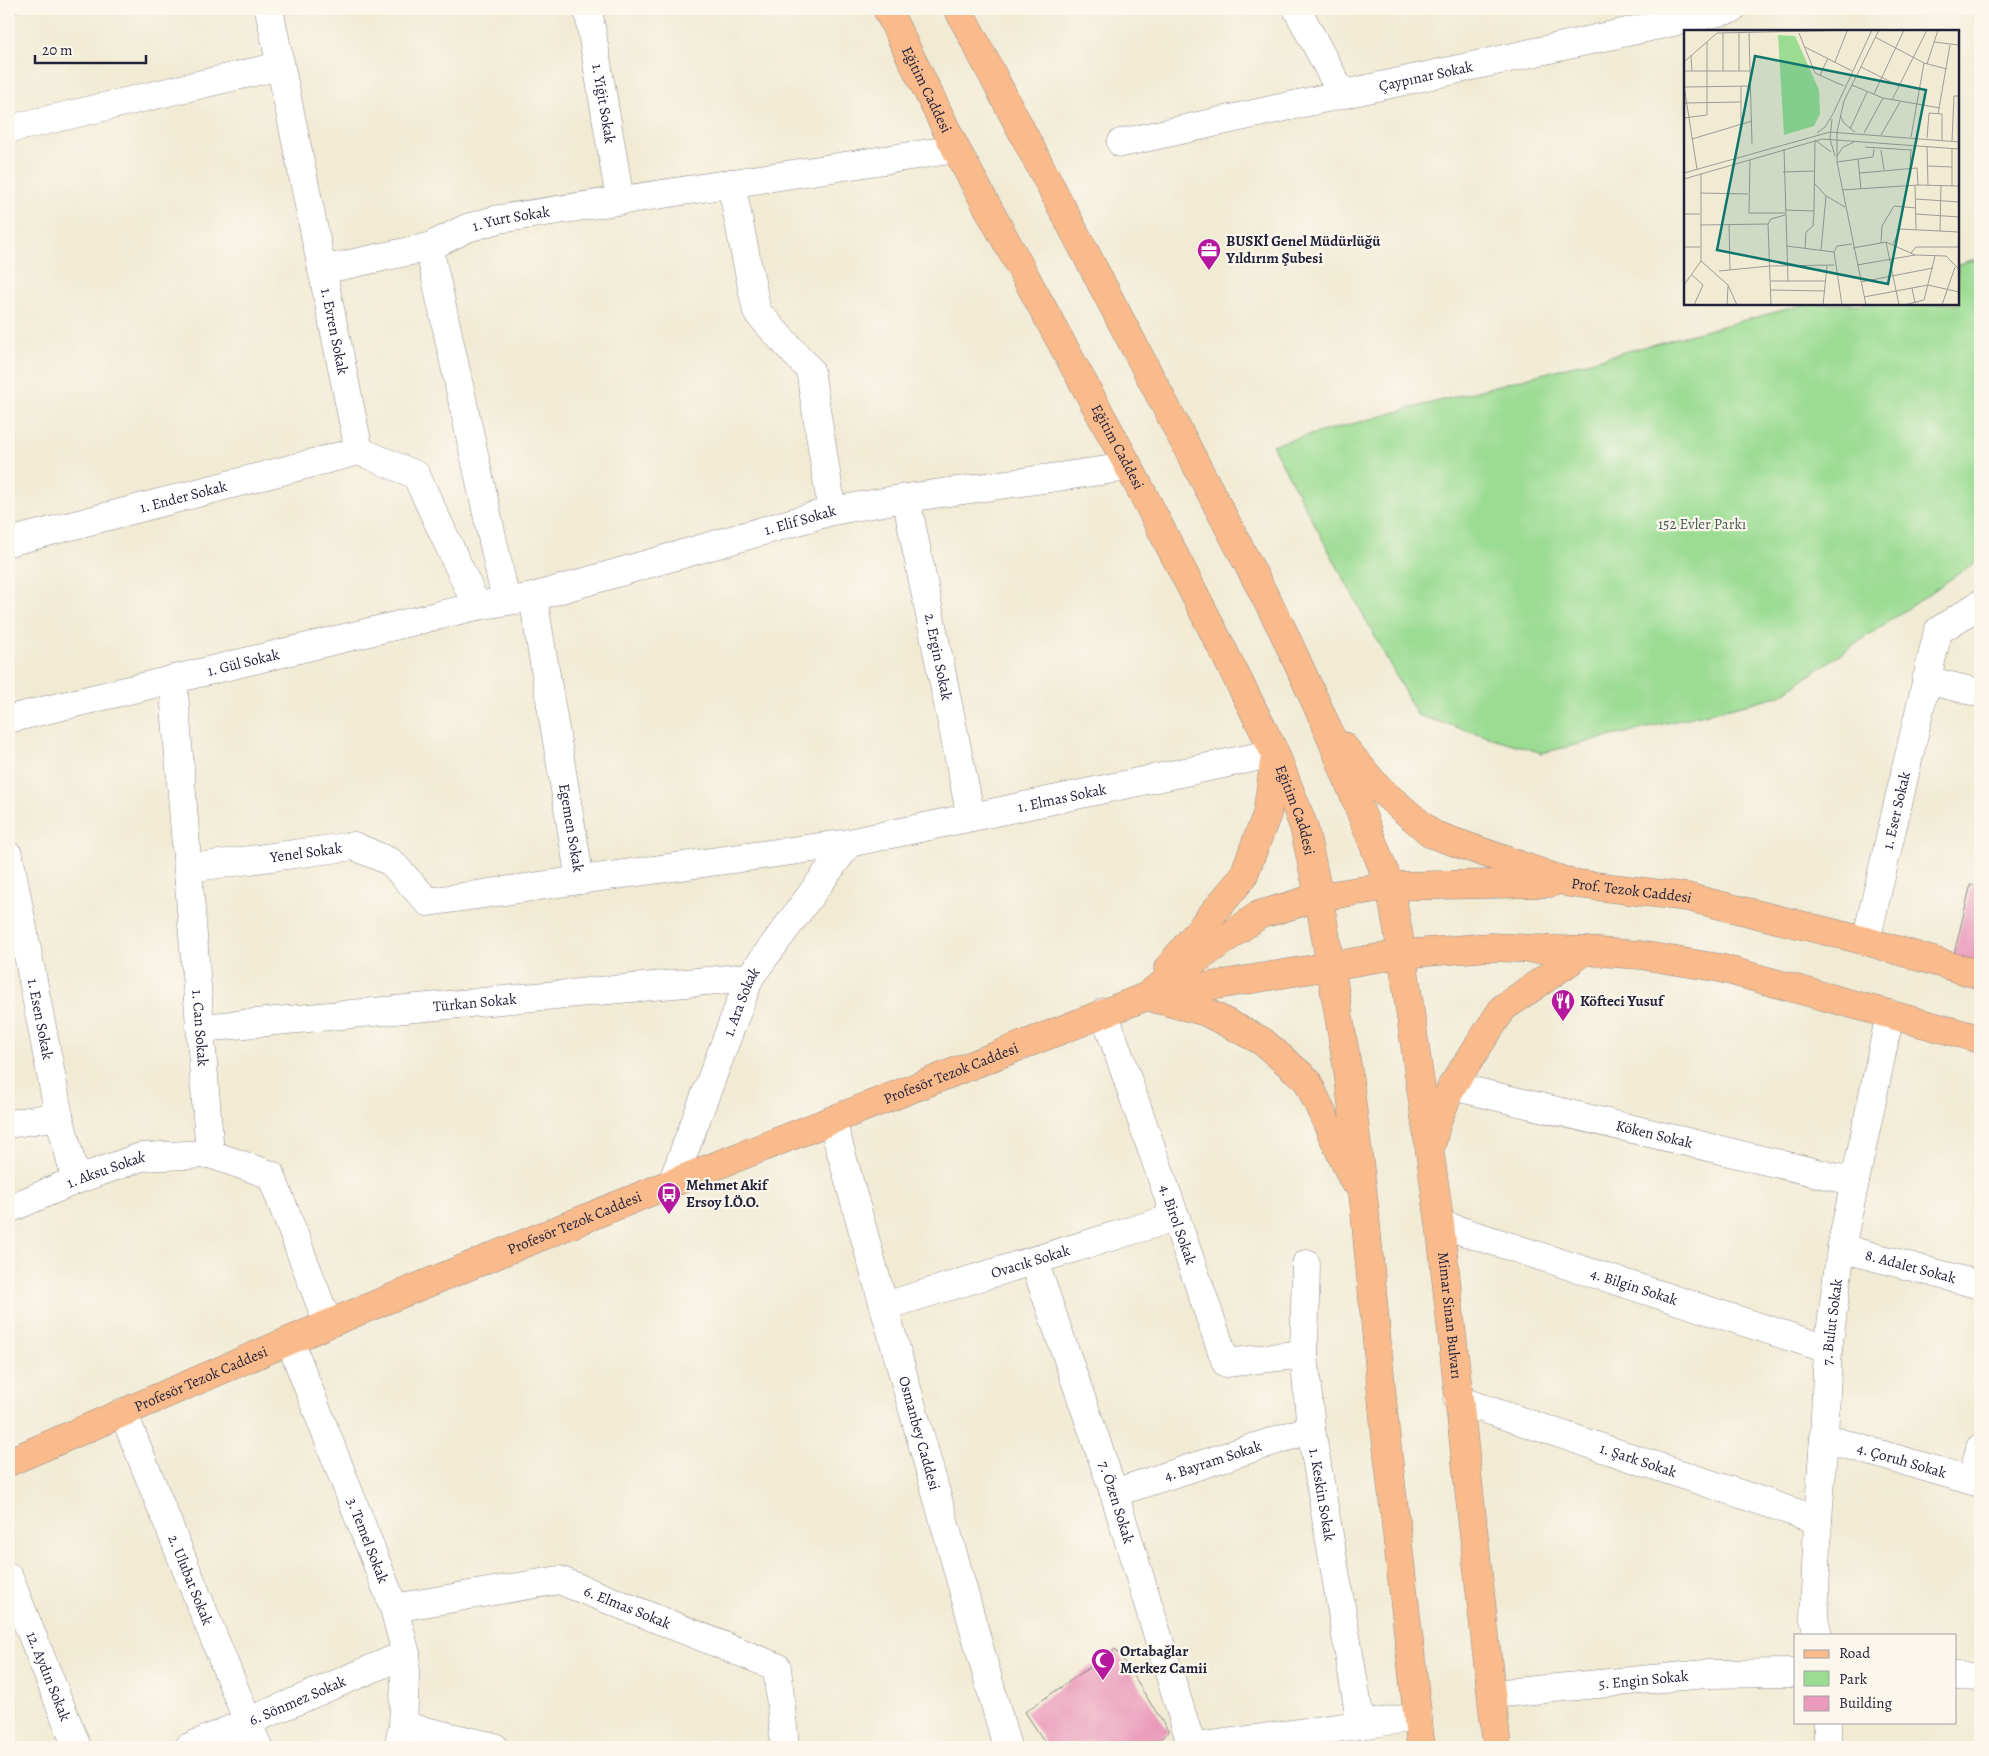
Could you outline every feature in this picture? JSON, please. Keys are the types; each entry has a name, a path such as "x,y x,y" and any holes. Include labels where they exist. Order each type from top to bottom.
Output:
{"main road":[{"name":"Eğitim Caddesi","path":"887,9 956,149 1129,467 1275,753 1304,827 1319,897"},
{"path":"958,9 1282,629 1326,725"},
{"name":"Prof. Tezok Caddesi","path":"1326,725 1378,788 1432,834 1570,883 1686,897 1866,941 1980,975"},
{"name":"Mimar Sinan Bulvarı","path":"1326,725 1390,886 1402,954 1440,1224 1497,1747"},
{"path":"1144,997 1243,877 1267,814 1275,753"},
{"path":"1144,997 1259,915 1319,897 1390,886 1570,883"},
{"path":"1319,897 1348,1071 1364,1204 1384,1430 1421,1747"},
{"path":"1144,997 1402,954 1490,947 1585,951 1640,955 1720,968 1980,1039"},
{"path":"1430,1154 1437,1121 1452,1086 1503,1008 1585,951"},
{"path":"1144,997 1206,1012 1262,1041 1307,1080 1364,1204"},
{"name":"Profesör Tezok Caddesi","path":"9,1462 328,1324 672,1184 1144,997"}],"street":[{"name":"1. Evren Sokak","path":"269,9 359,450"},
{"name":"1. Yiğit Sokak","path":"588,9 620,200"},
{"path":"1297,9 1342,94"},
{"name":"Çaypınar Sokak","path":"1121,143 1342,94 1685,14 1732,9"},
{"path":"9,129 280,66"},
{"name":"1. Yurt Sokak","path":"322,270 429,247 467,228 499,219 956,149"},
{"path":"730,183 757,312 810,370 832,511"},
{"path":"429,247 506,601"},
{"path":"359,450 416,475 477,606"},
{"name":"1. Ender Sokak","path":"9,542 359,450"},
{"name":"1. Elif Sokak","path":"477,606 533,597 832,511 906,498 1129,467"},
{"name":"2. Ergin Sokak","path":"906,498 971,817"},
{"name":"Egemen Sokak","path":"533,597 580,880 849,843"},
{"name":"1. Eser Sokak","path":"1866,941 1938,631 1980,604"},
{"name":"1. Gül Sokak","path":"9,719 477,606"},
{"name":"1. Can Sokak","path":"174,679 210,1154"},
{"path":"1926,680 1980,694"},
{"name":"1. Elmas Sokak","path":"849,843 1275,753"},
{"name":"1. Ara Sokak","path":"672,1184 750,977 849,843"},
{"name":"Yenel Sokak","path":"189,868 354,846 391,862 428,902 580,880"},
{"name":"1. Esen Sokak","path":"9,856 59,1116 76,1180"},
{"name":"Türkan Sokak","path":"201,1028 750,977"},
{"name":"4. Birol Sokak","path":"1104,1012 1226,1363 1304,1354"},
{"name":"7. Bulut Sokak","path":"1818,1634 1814,1620 1828,1349 1841,1248 1890,1014"},
{"name":"Köken Sokak","path":"1452,1086 1855,1182"},
{"path":"9,1124 59,1116"},
{"name":"Osmanbey Caddesi","path":"832,1120 1007,1747"},
{"path":"210,1154 270,1175 328,1324"},
{"name":"1. Aksu Sokak","path":"9,1209 76,1180 141,1157 210,1154"},
{"name":"Ovacık Sokak","path":"885,1306 1176,1217"},
{"name":"4. Bilgin Sokak","path":"1440,1224 1828,1349"},
{"name":"8. Adalet Sokak","path":"1841,1248 1980,1285"},
{"name":"7. Özen Sokak","path":"1034,1261 1114,1493 1193,1747"},
{"name":"1. Keskin Sokak","path":"1306,1264 1304,1354 1311,1429 1360,1724"},
{"name":"3. Temel Sokak","path":"290,1341 394,1608 406,1654 400,1736"},
{"name":"1. Şark Sokak","path":"1458,1400 1818,1520"},
{"name":"2. Ulubat Sokak","path":"123,1412 258,1747"},
{"name":"4. Bayram Sokak","path":"1114,1493 1311,1429"},
{"name":"4. Çoruh Sokak","path":"1824,1438 1976,1482"},
{"path":"1976,1482 1980,1448"},
{"name":"12. Aydın Sokak","path":"9,1578 77,1747"},
{"name":"6. Elmas Sokak","path":"394,1608 560,1580 777,1667 785,1747"},
{"name":"6. Sönmez Sokak","path":"189,1747 406,1654"},
{"name":"5. Engin Sokak","path":"1492,1694 1705,1674 1794,1673"},
{"path":"1956,1676 1980,1677"},
{"path":"1193,1747 1418,1717"},
{"path":"1828,1724 1828,1747"},
{"path":"400,1736 494,1747"}],"green space":[{"name":"152 Evler Parkı","path":"1980,258 1980,559 1779,696 1542,753 1417,715 1272,445 1802,305 1959,305 1959,264"}],"building":[{"path":"9,9 18,9 19,11 9,17"},
{"path":"1971,884 1980,888 1980,965 1953,958"},
{"name":"Ortabağlar Merkez Camii","path":"1116,1649 1169,1732 1150,1747 1048,1747 1025,1712"}],"place":[{"name":"BUSKİ Genel Müdürlüğü Yıldırım Şubesi","path":"1209,271"},
{"name":"Köfteci Yusuf","path":"1563,1022"},
{"name":"Mehmet Akif Ersoy İ.Ö.O.","path":"669,1215"},
{"name":"Ortabağlar Merkez Camii","path":"1103,1681"}]}
